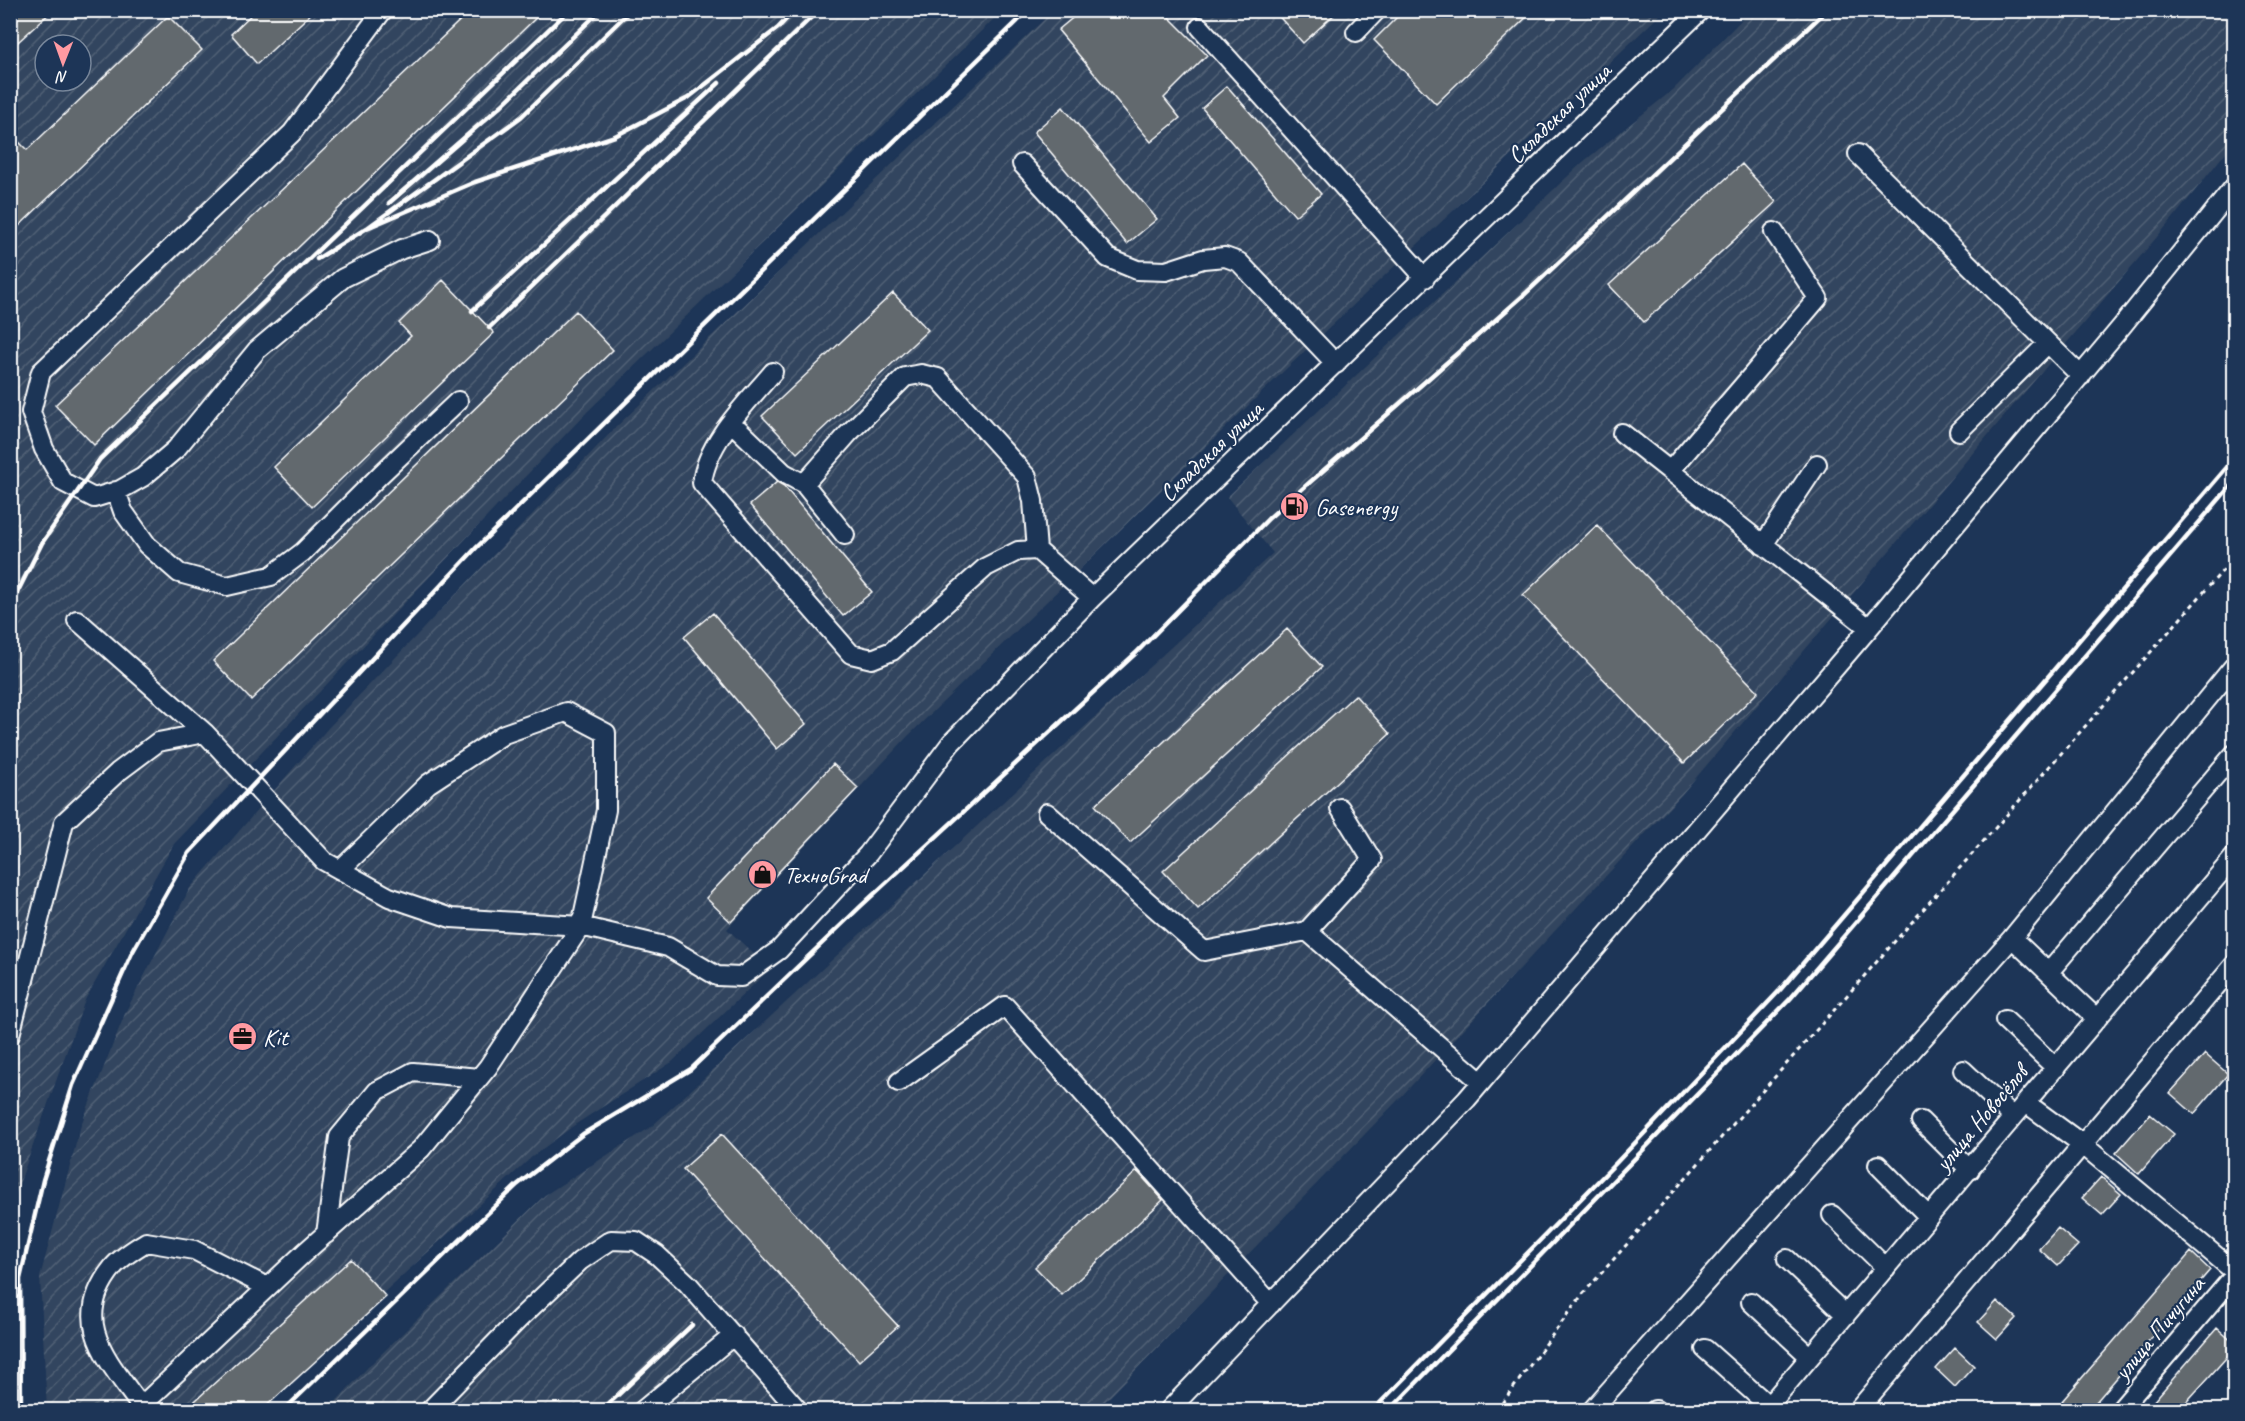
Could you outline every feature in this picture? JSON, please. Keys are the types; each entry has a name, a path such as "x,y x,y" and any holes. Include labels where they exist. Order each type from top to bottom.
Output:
{"street":[{"path":"382,10 292,133 41,372 32,412 45,449 63,482 94,498 116,491 143,477 176,449 257,350 343,278 402,249 430,240"},
{"path":"1356,32 1377,10"},
{"name":"Складская улица","path":"77,620 205,733 324,861 389,897 450,918 581,926 668,947 717,976 741,977 779,950 868,854 951,743 1092,598 1701,10"},
{"path":"1200,27 1425,278"},
{"path":"1858,154 2081,376"},
{"path":"1022,164 1107,258 1137,270 1166,271 1203,260 1225,257 1239,262 1336,364"},
{"path":"1168,1410 1481,1082 1869,628 2081,376 2235,187"},
{"path":"1670,471 1818,298 1774,232"},
{"path":"1959,431 2048,343"},
{"path":"773,372 731,422 704,467 702,483 851,654 872,659 892,651 986,567 1018,551 1037,550 1092,598"},
{"path":"804,484 848,434 905,377 921,374 938,378 1027,477 1033,501 1037,550"},
{"path":"116,491 123,511 147,545 179,573 227,586 271,576 303,552 458,401"},
{"path":"731,422 784,473 804,484 845,535"},
{"path":"1622,433 1869,628"},
{"path":"1763,545 1817,464"},
{"path":"1592,1410 2012,938 2235,666"},
{"path":"267,1287 194,1250 146,1242 114,1265 94,1295 92,1320 101,1351 138,1408 267,1287 421,1149 479,1078 581,926 606,810 606,732 566,712 504,734 428,784 340,870"},
{"path":"10,1035 64,822 118,772 158,742 205,733"},
{"path":"2049,972 2235,754"},
{"path":"1047,813 1204,951 1306,932 1372,860 1340,808"},
{"name":"улица Новосёлов","path":"1767,1408 2235,857"},
{"path":"1306,932 1481,1082"},
{"path":"2012,938 2097,1019"},
{"path":"1858,1410 2235,965"},
{"path":"900,1082 1005,1006 1270,1304"},
{"path":"2005,1020 2056,1068"},
{"path":"1963,1070 2013,1118"},
{"path":"326,1234 339,1137 377,1091 413,1072 479,1078"},
{"path":"2026,1103 2082,1144 2235,1271"},
{"path":"1921,1121 1970,1170"},
{"path":"1878,1165 1928,1216"},
{"path":"1832,1215 1886,1268"},
{"path":"430,1410 519,1319 580,1261 611,1240 636,1241 657,1255 688,1284 798,1410"},
{"path":"1787,1259 1846,1315"},
{"name":"улица Пичугина","path":"2120,1410 2235,1276"},
{"path":"1750,1302 1810,1357"},
{"path":"643,1410 734,1335"},
{"path":"1705,1349 1767,1408"}],"path":[{"path":"1497,1410 1582,1295 2235,558"}],"shaded area":[{"path":"11,11 1002,11 588,411 174,844 85,1000 11,1207"},
{"path":"1053,11 1664,11 1287,368 908,736 727,929 770,969 672,1062 576,1124 533,1156 310,1360 266,1410 47,1410 40,1277 81,1125 126,1011 190,888 329,727 615,428"},
{"path":"1750,11 2234,11 2234,142 2174,217 1682,794 1397,1101 1097,1410 328,1410 370,1365 545,1195 651,1127 1273,553 1227,497 1583,162 1674,89"}],"building":[{"path":"10,10 53,10 18,42 10,33"},
{"path":"256,10 315,10 257,64 231,34"},
{"path":"471,10 544,10 94,445 55,405"},
{"path":"1082,10 1162,10 1207,55 1164,98 1180,118 1151,142 1058,30"},
{"path":"1273,10 1339,10 1303,43"},
{"path":"1404,10 1534,10 1436,104 1374,40"},
{"path":"168,16 202,50 19,226 10,217 10,133 27,150 87,93 93,93 93,87"},
{"path":"1227,86 1321,194 1295,216 1202,108"},
{"path":"1063,107 1157,219 1127,244 1034,132"},
{"path":"1742,164 1776,202 1644,322 1609,285"},
{"path":"443,280 494,333 312,507 274,467 411,336 399,323"},
{"path":"893,293 928,330 797,453 762,416"},
{"path":"576,311 613,350 251,700 213,661"},
{"path":"777,482 784,486 872,592 843,616 750,505"},
{"path":"1597,525 1758,692 1684,763 1523,595"},
{"path":"713,613 806,724 777,749 684,637"},
{"path":"1287,629 1322,667 1130,843 1095,805"},
{"path":"1355,695 1390,734 1198,909 1163,871"},
{"path":"833,764 858,788 731,922 706,898"},
{"path":"2205,1054 2228,1074 2194,1114 2170,1093"},
{"path":"2150,1114 2174,1134 2139,1174 2116,1153"},
{"path":"722,1134 898,1326 859,1361 683,1169"},
{"path":"1137,1171 1163,1200 1062,1295 1035,1267"},
{"path":"2101,1177 2121,1194 2102,1215 2082,1198"},
{"path":"2058,1228 2078,1245 2058,1266 2039,1249"},
{"path":"2191,1252 2210,1270 2089,1410 2073,1410 2062,1401"},
{"path":"351,1259 386,1297 262,1410 185,1410"},
{"path":"1997,1301 2016,1318 1997,1339 1978,1322"},
{"path":"2217,1328 2235,1344 2235,1348 2179,1410 2146,1410"},
{"path":"1955,1348 1974,1366 1955,1387 1936,1369"}],"railway":[{"path":"10,607 42,543 100,459 569,10"},
{"path":"389,203 502,105 601,10"},
{"path":"317,259 367,228 521,117 631,10"},
{"path":"367,228 475,182 615,136 688,98 778,28 795,10"},
{"path":"489,328 819,10"},
{"path":"21,1410 20,1279 43,1180 73,1085 132,953 189,853 477,547 1029,10"},
{"path":"284,1410 517,1185 583,1134 691,1069 861,906 1136,653 1269,518 1524,295 1827,10"},
{"path":"472,311 719,83"},
{"path":"1373,1410 1616,1163 1780,990 2234,459"},
{"path":"1390,1410 1790,999 2234,482"},
{"path":"602,1410 692,1325"}],"place":[{"name":"Gasenergy","path":"1294,507"},
{"name":"ТехноGrad","path":"763,875"},
{"name":"Kit","path":"242,1037"}]}
